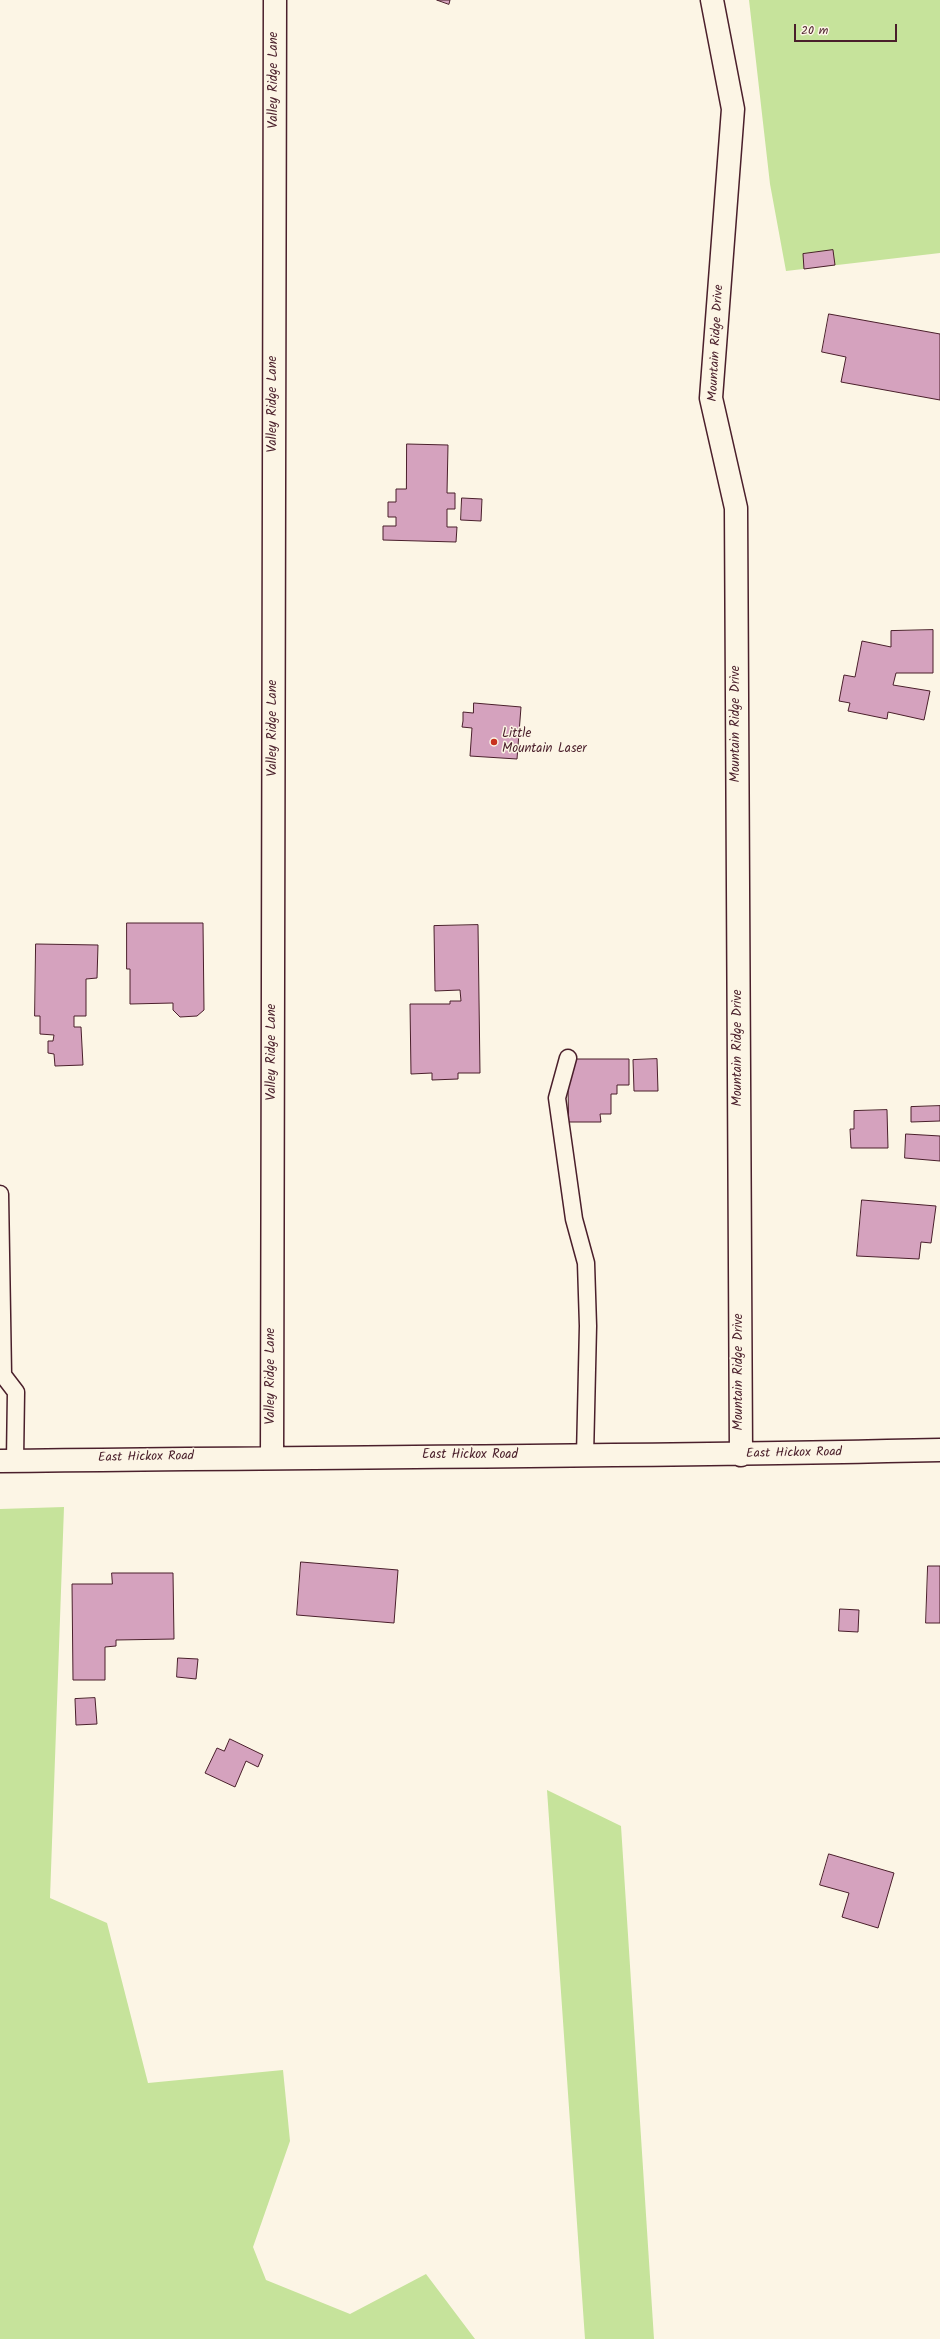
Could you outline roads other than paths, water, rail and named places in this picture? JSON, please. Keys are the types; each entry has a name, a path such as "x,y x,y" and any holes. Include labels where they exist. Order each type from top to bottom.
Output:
{"street":[{"name":"Valley Ridge Lane","path":"272,1456 275,0"},
{"name":"Mountain Ridge Drive","path":"712,0 733,108 711,398 736,508 741,1455"},
{"name":"East Hickox Road","path":"8,1461 272,1456 741,1455 940,1450"}],"lane":[{"path":"568,1058 558,1098 574,1219 586,1263 588,1326 586,1456"},
{"path":"0,1194 1,1376 16,1392 8,1461"}],"place":[{"name":"Little Mountain Laser","path":"494,742"}]}
